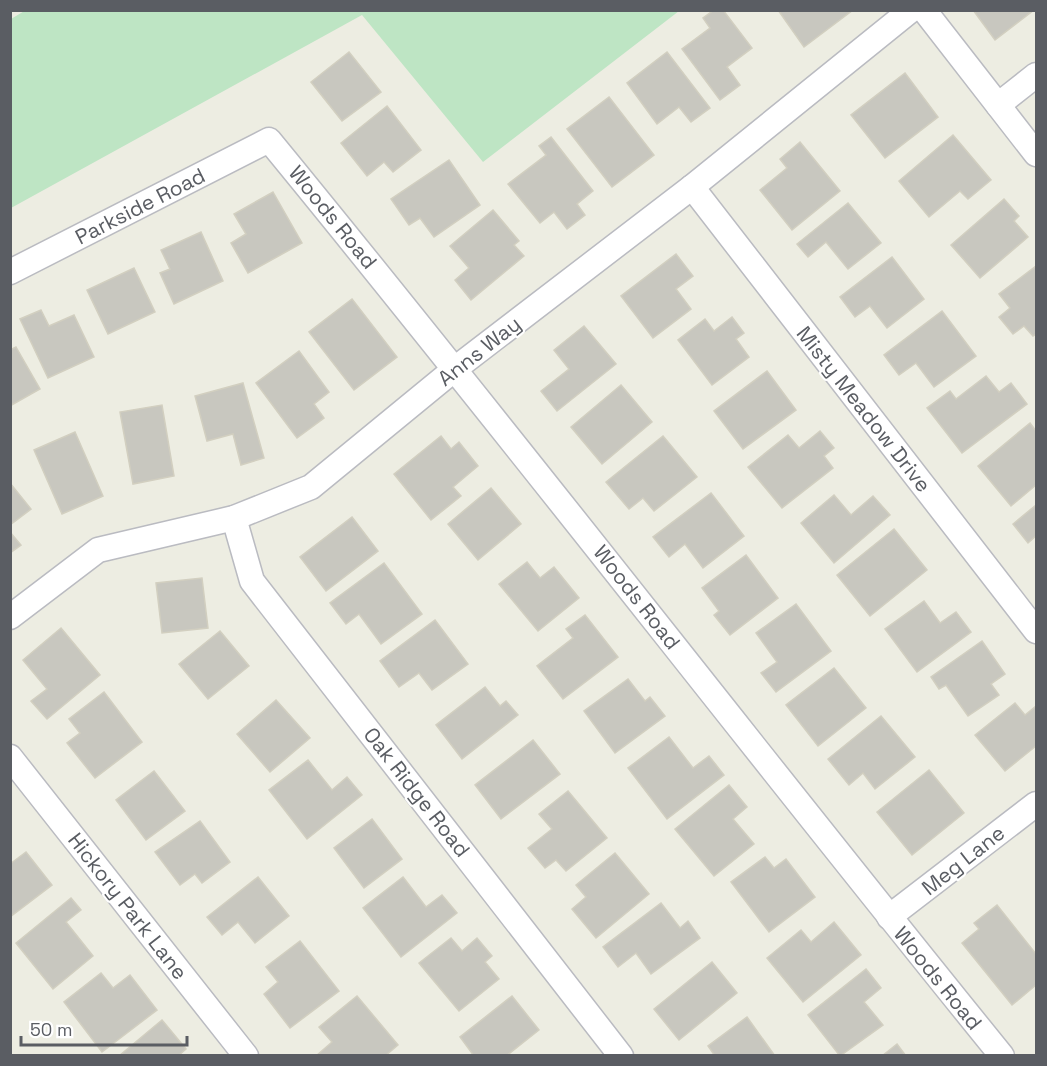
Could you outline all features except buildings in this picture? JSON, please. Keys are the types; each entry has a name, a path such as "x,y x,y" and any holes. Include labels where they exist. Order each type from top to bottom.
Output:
{"street":[{"name":"Anns Way","path":"10,617 98,550 234,518 311,487 456,368 692,187 910,10"},
{"path":"924,10 1036,154"},
{"path":"998,105 1036,75"},
{"name":"Parkside Road","path":"10,272 269,140"},
{"name":"Woods Road","path":"269,140 456,368 889,917 1002,1056"},
{"name":"Misty Meadow Drive","path":"692,187 1036,631"},
{"name":"Oak Ridge Road","path":"234,518 252,580 621,1056"},
{"name":"Hickory Park Lane","path":"10,757 246,1056"},
{"name":"Meg Lane","path":"889,917 1036,804"}],"green space":[{"path":"26,10 679,11 483,162 362,15 11,208 11,19"}]}
